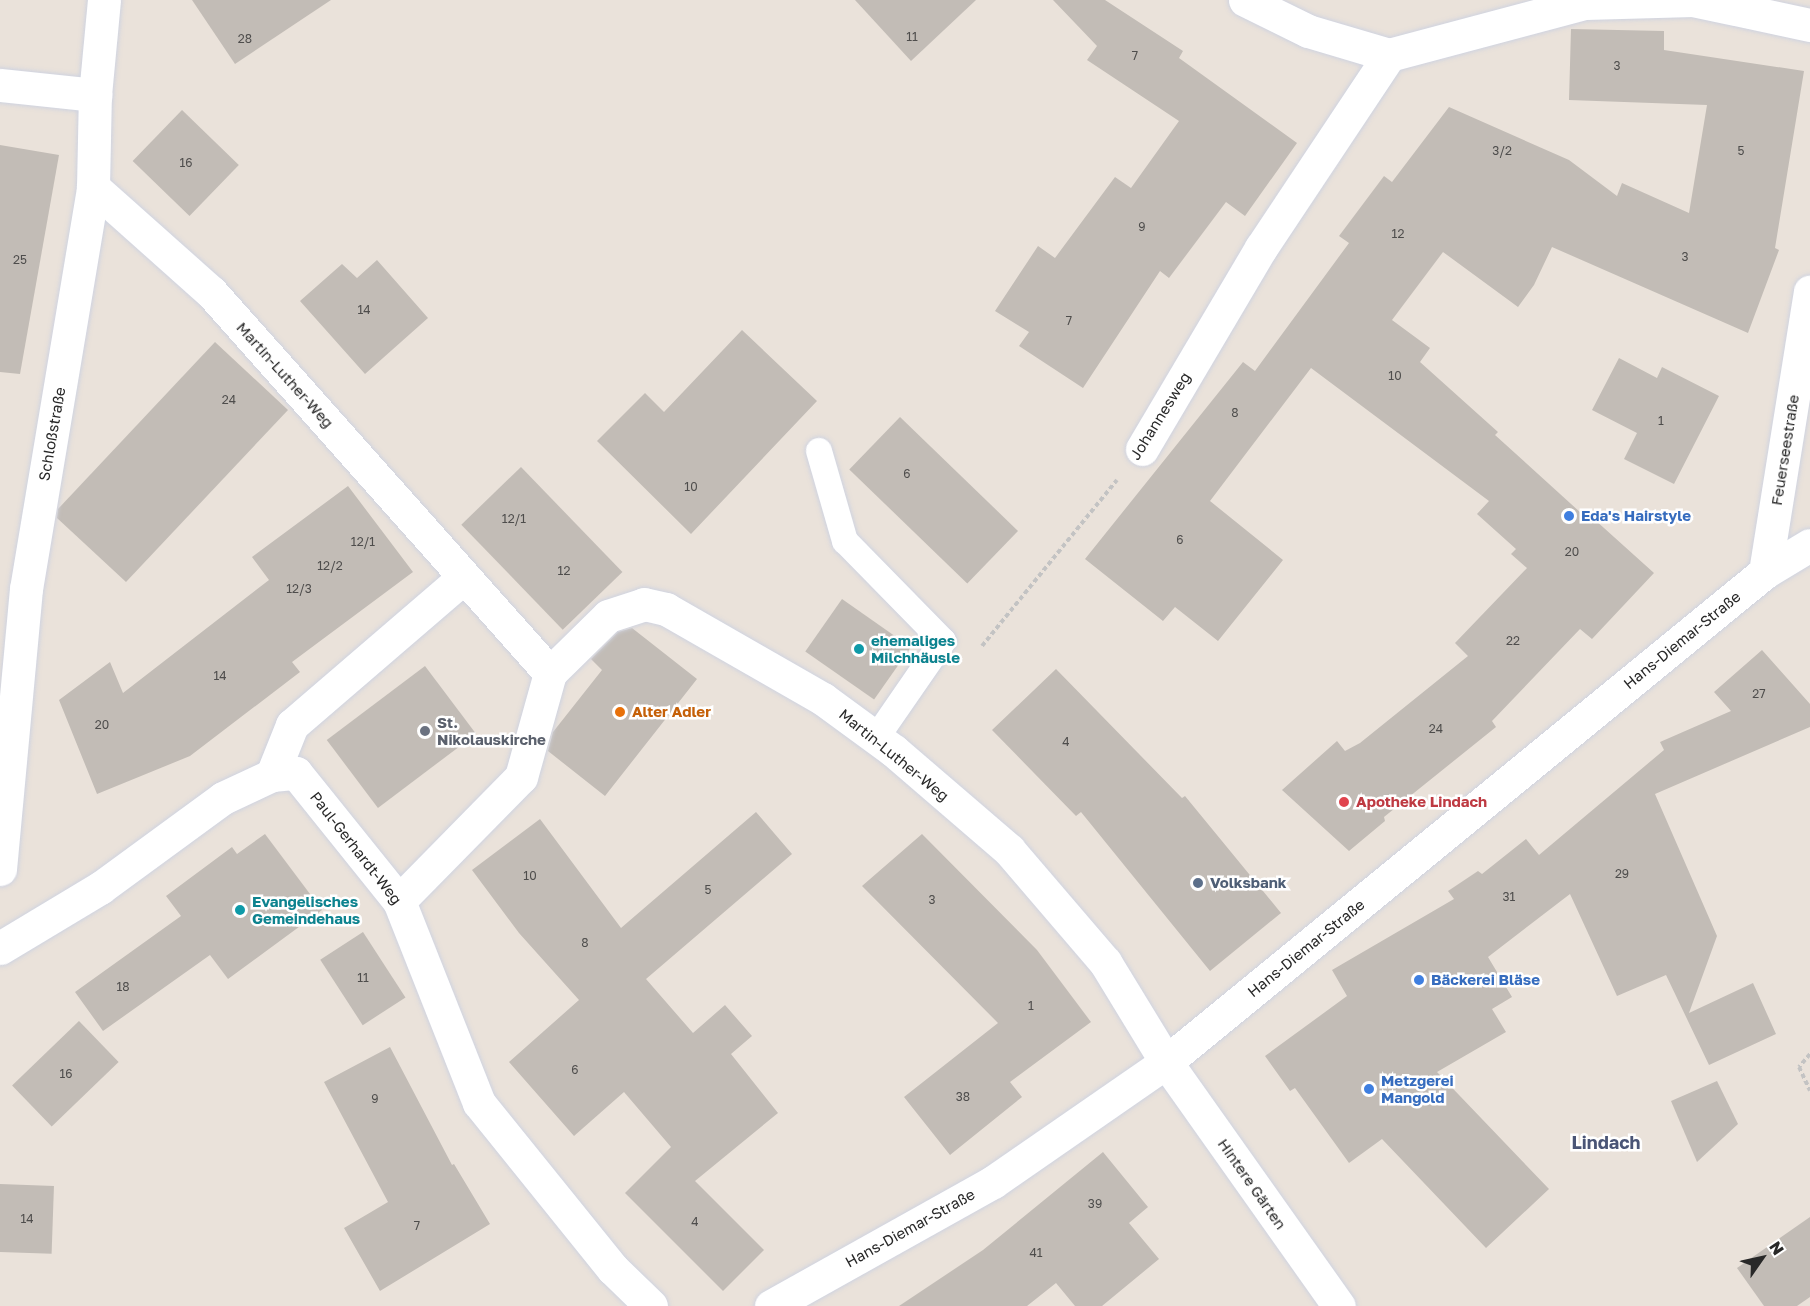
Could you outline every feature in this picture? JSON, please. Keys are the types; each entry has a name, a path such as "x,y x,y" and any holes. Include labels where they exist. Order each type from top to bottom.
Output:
{"street":[{"name":"Schloßstraße","path":"0,869 13,590 93,188 95,94 104,0"},
{"path":"1245,0 1308,31 1389,55 1585,3 1693,0 1810,25"},
{"name":"Johannesweg","path":"1142,449 1261,248 1389,55"},
{"path":"0,85 95,94"},
{"name":"Martin-Luther-Weg","path":"93,188 211,292 550,673"},
{"name":"Feuerseestraße","path":"1765,572 1810,292"},
{"name":"Hans-Diemar-Straße","path":"771,1306 993,1182 1166,1062 1765,572 1810,545"},
{"path":"0,948 100,888 223,798 272,775 292,725 464,577"},
{"name":"Martin-Luther-Weg","path":"399,901 521,777 550,673 608,616 644,604 666,609 813,693 876,738 1010,850 1105,962 1166,1062"},
{"name":"Paul-Gerhardt-Weg","path":"272,775 296,773 399,901 479,1103 613,1269 651,1306"},
{"name":"Hintere Gärten","path":"1166,1062 1339,1306"}],"lane":[{"path":"819,451 845,541 943,641 876,738"}],"path":[{"name":"Johannesweg","path":"978,651 1142,449"},
{"path":"1810,1054 1799,1067 1810,1091"}],"building":[{"path":"192,0 331,0 235,64"},
{"path":"855,0 976,0 911,61"},
{"path":"1053,0 1105,0 1183,51 1179,58 1297,143 1245,216 1226,202 1169,278 1160,271 1083,388 1019,346 1029,332 995,311 1038,246 1055,258 1115,177 1131,188 1179,121 1087,60 1097,46"},
{"path":"1571,29 1664,31 1664,50 1804,71 1775,248 1779,250 1748,333 1552,247 1534,285 1518,307 1443,252 1392,320 1430,348 1420,362 1498,432 1495,435 1592,523 1594,519 1654,573 1592,639 1580,629 1492,721 1496,727 1384,817 1385,821 1349,851 1282,790 1337,741 1345,751 1360,743 1468,656 1455,643 1527,568 1511,554 1516,549 1477,514 1489,501 1311,368 1210,501 1283,560 1218,641 1175,607 1163,621 1085,559 1243,362 1255,371 1349,243 1339,236 1384,176 1392,182 1449,107 1569,160 1617,196 1622,183 1689,213 1707,105 1569,100"},
{"path":"182,110 239,165 190,216 133,161"},
{"path":"0,145 59,155 20,374 0,372"},
{"path":"377,260 428,318 365,374 300,301 342,264 357,278"},
{"path":"742,330 817,401 691,534 597,441 645,393 664,412"},
{"path":"215,342 288,410 126,582 57,518 58,509"},
{"path":"1619,358 1657,378 1662,367 1719,396 1674,484 1624,459 1637,433 1592,410"},
{"path":"900,417 1018,531 967,583 849,470"},
{"path":"521,467 622,572 563,630 461,525"},
{"path":"348,486 413,572 292,662 300,672 190,756 97,794 59,700 110,662 123,693 269,580 252,557"},
{"name":"ehemaliges Milchhäusle","path":"842,599 911,647 874,700 805,651"},
{"name":"Alter Adler","path":"632,628 697,679 605,796 548,751 553,732 602,670 591,659 618,632"},
{"path":"1762,650 1810,704 1810,727 1655,794 1717,936 1689,1013 1753,983 1776,1034 1709,1065 1666,975 1617,996 1570,894 1488,957 1512,997 1492,1009 1506,1032 1437,1072 1549,1189 1486,1248 1382,1139 1349,1163 1295,1088 1290,1091 1265,1056 1347,996 1332,970 1454,899 1448,891 1478,871 1482,874 1526,839 1539,855 1664,750 1660,742 1731,711 1714,692"},
{"name":"St. Nikolauskirche","path":"425,666 476,734 378,808 327,740"},
{"path":"1056,669 1182,798 1185,796 1281,913 1210,971 1081,812 1076,816 992,730"},
{"path":"756,812 792,854 646,979 693,1033 725,1005 752,1036 731,1054 778,1113 695,1181 764,1250 723,1291 625,1193 671,1147 624,1092 574,1136 509,1062 579,1000 519,933 472,870 540,819 621,928"},
{"name":"Evangelisches Gemeindehaus","path":"265,834 322,910 228,979 210,955 103,1031 75,992 181,916 166,896 232,847 237,854"},
{"path":"922,834 1037,950 1091,1022 1010,1082 1022,1097 950,1155 904,1097 998,1023 862,886"},
{"path":"363,932 405,997 363,1025 320,960"},
{"path":"79,1021 119,1062 52,1127 12,1086"},
{"path":"390,1047 452,1165 454,1164 490,1224 380,1291 344,1228 388,1202 324,1082"},
{"path":"1717,1081 1738,1124 1697,1162 1671,1101"},
{"path":"1103,1152 1148,1207 1129,1223 1159,1259 1102,1306 1075,1306 1056,1283 1027,1306 899,1306 983,1250"},
{"path":"0,1184 54,1186 52,1254 0,1252"},
{"path":"1810,1217 1810,1297 1797,1306 1764,1306 1737,1268"}],"place":[{"name":"Eda's Hairstyle","path":"1569,516"},
{"name":"ehemaliges Milchhäusle","path":"859,649"},
{"name":"Alter Adler","path":"620,712"},
{"name":"St. Nikolauskirche","path":"425,731"},
{"name":"Apotheke Lindach","path":"1344,802"},
{"name":"Volksbank","path":"1198,883"},
{"name":"Evangelisches Gemeindehaus","path":"240,910"},
{"name":"Bäckerei Bläse","path":"1419,980"},
{"name":"Metzgerei Mangold","path":"1369,1089"}],"district":[{"name":"Lindach","path":"1606,1142"}]}
